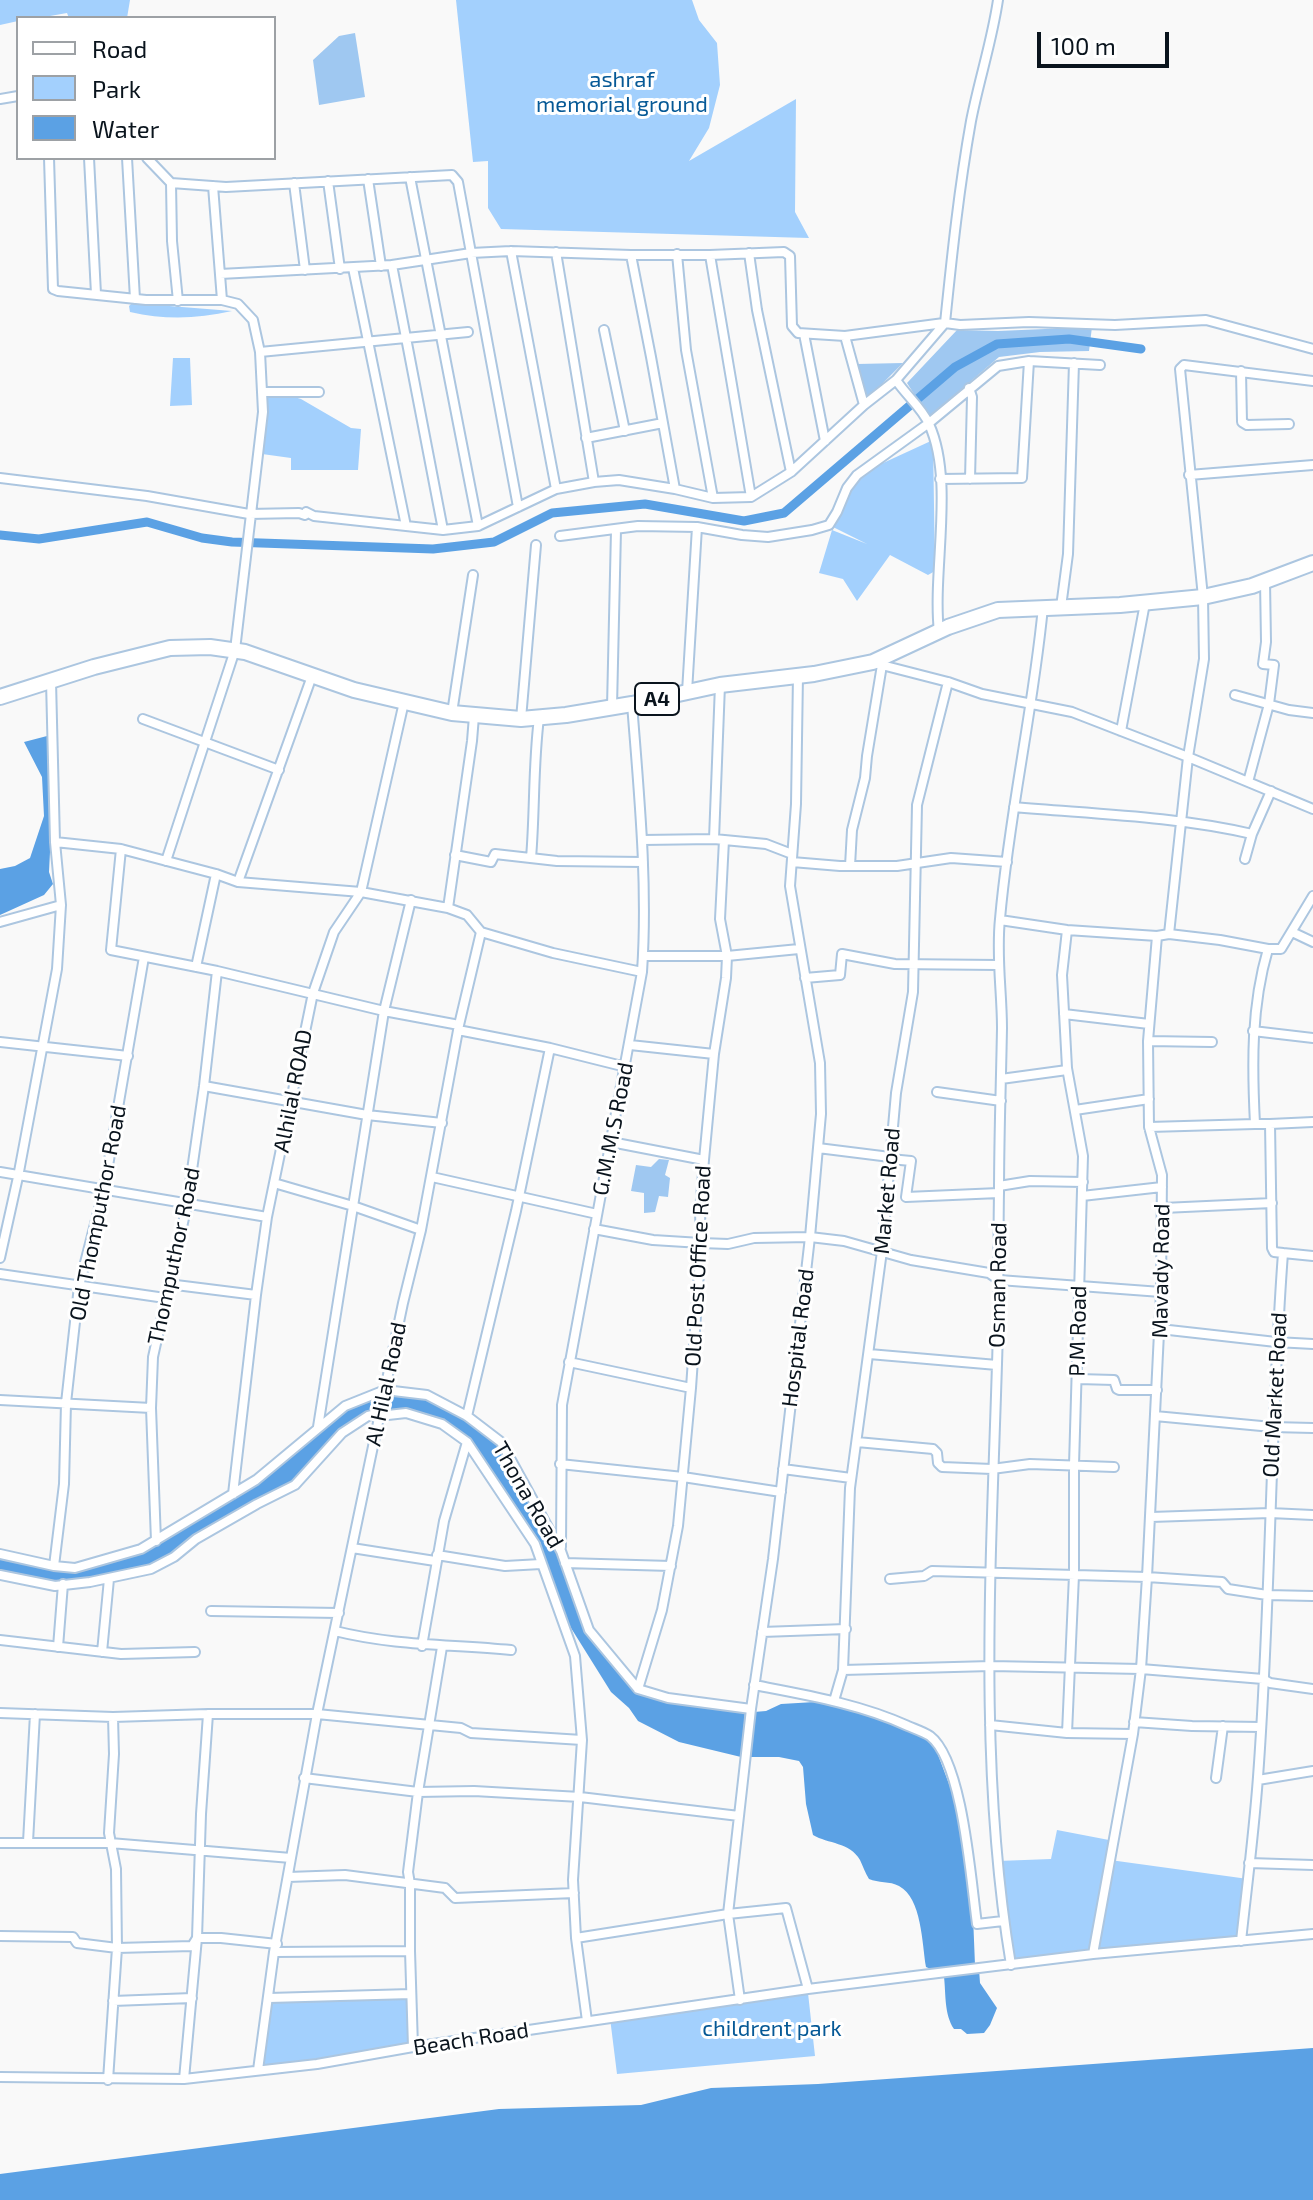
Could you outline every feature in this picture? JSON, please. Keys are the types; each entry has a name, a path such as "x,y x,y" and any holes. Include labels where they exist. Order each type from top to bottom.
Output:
{"highway":[{"name":"A4","path":"0,697 94,667 170,648 210,647 235,650 354,690 452,713 539,718 632,704 720,685 878,664 939,632 998,610 1203,597 1265,581 1313,563"}],"street":[{"path":"0,478 147,496 250,516 305,515 306,512 314,516 443,530 478,526 556,489 594,482 619,480 713,498 751,497 791,472 864,405 898,383 945,323 971,119 998,0"},
{"path":"49,160 53,289 135,299 222,300 238,304 253,320 260,352 263,412 235,650 166,861"},
{"path":"89,160 96,294"},
{"path":"127,160 135,299"},
{"path":"149,160 171,183 213,186 452,175 458,182 518,507"},
{"path":"410,177 478,526"},
{"path":"368,179 381,266"},
{"path":"328,181 340,269"},
{"path":"171,183 172,241 178,301"},
{"path":"294,183 305,270"},
{"path":"213,186 222,300"},
{"path":"220,274 381,266 471,253 511,251 631,255 784,252 790,256 792,326 795,331 804,334 845,336 945,323 1115,325 1206,320 1313,349"},
{"path":"511,251 556,489"},
{"path":"556,252 594,482"},
{"path":"749,253 757,310 791,472"},
{"path":"677,254 686,350 713,498"},
{"path":"631,255 675,489"},
{"path":"710,255 751,497"},
{"path":"392,265 443,530"},
{"path":"353,268 406,526"},
{"path":"604,330 625,431"},
{"path":"260,352 468,332"},
{"path":"804,334 825,441"},
{"path":"845,336 864,405"},
{"path":"940,479 1022,478 1029,361"},
{"path":"560,536 638,526 697,527 768,537 829,525 857,475 998,366 1029,361 1100,365"},
{"path":"1061,607 1068,554 1074,363"},
{"path":"1169,934 1188,757 1204,659 1203,597 1180,369 1181,366 1241,371 1313,381"},
{"path":"1241,371 1242,422 1247,425 1289,424"},
{"path":"898,383 927,421 937,452 940,546 936,610 939,632"},
{"path":"969,388 972,397 970,479"},
{"path":"262,392 319,392"},
{"path":"586,438 663,423"},
{"path":"1189,475 1313,465"},
{"path":"687,692 697,527"},
{"path":"612,707 616,530"},
{"path":"521,719 536,545"},
{"path":"452,713 473,575"},
{"path":"1248,782 1269,704 1274,665 1263,664 1266,642 1265,581"},
{"path":"1121,731 1145,603"},
{"name":"Osman Road","path":"1011,1965 1003,1921 990,1768 992,1469 999,1280 1002,1014 998,965 1007,862 1038,662 1043,607"},
{"path":"850,866 852,830 865,778 878,664 982,694 1072,712 1313,809"},
{"name":"Hospital Road","path":"740,2000 728,1914 754,1685 781,1492 821,1114 820,1063 790,886 796,804 798,675"},
{"path":"238,882 312,676"},
{"path":"0,1258 57,969 61,905 55,842 51,680"},
{"name":"Market Road","path":"834,1701 843,1670 851,1478 882,1251 896,1093 913,992 917,805 948,682"},
{"name":"Old Post Office Road","path":"638,1689 662,1610 678,1526 691,1388 704,1160 714,1054 726,978 727,956 720,919 720,685"},
{"path":"1235,695 1313,713"},
{"name":"Alhilal ROAD","path":"233,1494 267,1217 313,993 334,932 361,892 404,702"},
{"name":"G.M.M.S Road","path":"561,1551 562,1405 642,972 646,923 643,840 632,704"},
{"path":"448,908 474,716"},
{"path":"531,858 539,718"},
{"path":"143,719 279,770"},
{"path":"1245,859 1271,791"},
{"path":"1014,807 1217,826 1252,834"},
{"path":"643,840 719,840 766,844 792,858 850,866 897,866 951,858 1007,862"},
{"path":"55,842 121,849 238,882 361,892 448,908 467,915 481,932 553,953 642,972"},
{"path":"121,849 111,950 217,971 626,1067"},
{"path":"455,855 491,862 495,854 557,861 643,862"},
{"path":"196,967 216,874"},
{"path":"1000,920 1067,930 1157,936 1169,934 1281,949 1313,896"},
{"path":"318,1428 384,1011 411,900"},
{"path":"0,922 61,905"},
{"name":"P.M Road","path":"1067,930 1062,975 1067,1070 1083,1156 1074,1575 1067,1733"},
{"name":"Al Hilal Road","path":"258,2070 304,1778 432,1177 458,1028 481,932"},
{"path":"1292,932 1313,942"},
{"name":"Mavady Road","path":"1093,1954 1133,1734 1141,1669 1151,1517 1163,1208 1162,1175 1149,1127 1148,1041 1157,936"},
{"path":"643,956 727,956 799,949"},
{"path":"1255,1124 1253,1031 1259,977 1268,949"},
{"path":"805,978 840,975 842,954 895,964 998,965"},
{"name":"Old Thomputhor Road","path":"54,1566 64,1484 66,1403 79,1286 104,1189 144,957"},
{"name":"Thomputhor Road","path":"156,1541 151,1408 153,1357 187,1205 217,971"},
{"path":"1064,1014 1149,1024"},
{"path":"1253,1031 1313,1038"},
{"path":"1148,1041 1212,1042"},
{"path":"0,1042 128,1056"},
{"path":"630,1045 714,1054"},
{"path":"467,1416 520,1195 550,1048"},
{"path":"1001,1079 1067,1070"},
{"path":"204,1086 367,1115 442,1123"},
{"path":"937,1092 1001,1101"},
{"path":"1075,1110 1149,1099"},
{"path":"1149,1127 1313,1122"},
{"name":"Old Market Road","path":"1241,1941 1258,1780 1276,1342 1283,1253 1274,1252 1272,1248 1270,1124"},
{"path":"611,1142 704,1160"},
{"path":"818,1148 911,1161 906,1197 999,1190 1030,1181 1083,1182"},
{"path":"0,1172 267,1217"},
{"path":"432,1177 597,1214"},
{"path":"274,1183 421,1230"},
{"path":"1082,1196 1162,1187"},
{"path":"1163,1208 1272,1203"},
{"path":"594,1229 653,1240 701,1243 728,1244 754,1238 810,1237 844,1241 911,1260 989,1273 999,1280 1161,1292"},
{"path":"1283,1253 1313,1256"},
{"path":"0,1274 165,1298"},
{"path":"168,1284 256,1295"},
{"path":"1160,1329 1313,1344"},
{"path":"869,1354 997,1365"},
{"path":"569,1362 691,1388"},
{"path":"1078,1379 1114,1380 1119,1390 1157,1390"},
{"name":"Thona Road","path":"0,1554 75,1568 141,1549 256,1480 345,1406 385,1390 427,1395 467,1416 501,1442 561,1551 589,1630 638,1689"},
{"path":"0,1400 151,1408"},
{"path":"0,1575 44,1585 109,1579 151,1569 174,1557 196,1539 295,1485 333,1441 368,1416 406,1413 442,1424 467,1442 535,1544 575,1656 582,1740 574,1893 576,1938 587,2021"},
{"path":"1155,1416 1313,1428"},
{"path":"422,1646 444,1521 467,1442"},
{"path":"857,1442 933,1449 942,1467 992,1469 1030,1464 1114,1467"},
{"path":"560,1464 683,1477 781,1492"},
{"path":"783,1469 851,1478"},
{"path":"1151,1517 1270,1513 1313,1515"},
{"path":"352,1548 505,1566 541,1564"},
{"path":"565,1563 671,1566"},
{"path":"890,1579 924,1576 932,1571 1147,1577 1222,1582 1228,1589 1267,1595 1313,1596"},
{"path":"102,1652 109,1579"},
{"path":"58,1647 63,1584"},
{"path":"211,1611 339,1613"},
{"path":"762,1632 846,1629"},
{"path":"335,1631 364,1639 422,1646 511,1650"},
{"path":"0,1640 121,1654 195,1652"},
{"path":"413,2047 408,1872 442,1647"},
{"path":"843,1670 991,1666 1141,1669 1263,1679 1270,1683 1313,1689"},
{"path":"754,1685 834,1701 931,1736 944,1753 959,1797 977,1924 1003,1921"},
{"path":"638,1689 668,1698 751,1709"},
{"path":"0,1713 113,1717 317,1714 461,1728 471,1733 582,1740"},
{"path":"28,1842 35,1714"},
{"path":"184,2079 197,1938 208,1714"},
{"path":"108,2080 117,1948 116,1869 110,1843 113,1717"},
{"path":"1134,1722 1261,1727"},
{"path":"990,1725 1067,1733 1133,1734"},
{"path":"1216,1778 1223,1726"},
{"path":"1258,1780 1313,1771"},
{"path":"304,1778 418,1792 474,1791 580,1797 739,1816"},
{"path":"0,1843 110,1843 291,1858"},
{"path":"1249,1863 1313,1865"},
{"path":"288,1877 345,1875 445,1888 455,1898 574,1893"},
{"path":"576,1938 786,1908 808,1989"},
{"path":"1011,1965 1093,1954 1313,1934"},
{"path":"0,1936 73,1937 77,1943 117,1948 192,1946 197,1938"},
{"path":"197,1938 221,1938 276,1948 410,1951"},
{"name":"Beach Road","path":"0,2077 184,2079 317,2064 808,1989 1011,1965"},
{"path":"269,1998 411,1994"},
{"path":"113,2001 192,1998"}],"green space":[{"path":"0,0 130,0 127,16 68,16 67,13 16,16 16,21 0,25"},
{"name":"ashraf memorial ground","path":"456,0 692,0 699,20 717,43 720,85 709,128 689,161 796,99 795,212 809,238 501,229 488,208 488,161 473,162"},
{"path":"132,303 232,311 206,316 168,317 130,312"},
{"path":"173,358 190,358 192,405 170,406"},
{"path":"291,396 351,428 361,429 358,470 291,470 291,458 262,454 268,398"},
{"path":"933,440 935,571 928,575 890,555 857,601 843,579 819,573 832,530 867,544 833,527 857,475"},
{"path":"1057,1830 1109,1840 1097,1922 1110,1860 1248,1879 1242,1938 1011,1965 998,1861 1051,1859"},
{"name":"childrent park","path":"808,1993 815,2056 617,2074 610,2018"},
{"path":"411,1994 413,2047 258,2070 269,1998"}],"shaded area":[{"path":"355,33 365,97 319,105 313,60 339,36"},
{"path":"1092,327 1089,351 999,357 929,417 907,383 957,330"},
{"path":"903,363 866,400 857,364"},
{"path":"659,1159 669,1160 665,1175 670,1178 668,1197 659,1196 655,1212 644,1213 644,1193 631,1191 636,1165 651,1167"}],"water":[{"path":"47,736 51,831 49,872 53,884 44,895 0,915 0,869 30,858 44,816 42,777 24,742"},
{"path":"389,1390 423,1395 467,1416 498,1440 561,1551 582,1621 639,1689 745,1712 741,1757 679,1742 638,1721 611,1692 571,1628 541,1564 541,1543 519,1521 492,1471 476,1449 442,1424 397,1410 368,1416 334,1438 305,1477 146,1570 65,1584 0,1575 0,1554 76,1568 142,1549 236,1492 345,1406"},
{"path":"815,1702 896,1721 931,1736 955,1800 972,1891 975,1965 940,1973 926,1967 920,1922 907,1892 895,1884 869,1879 851,1850 813,1835 806,1804 803,1767 799,1761 750,1757 754,1712 766,1711 781,1704"},
{"path":"979,1969 980,1983 997,2008 984,2033 967,2034 961,2029 954,2029 951,2023 944,1977"},
{"path":"1313,2048 1313,2200 0,2200 0,2174 499,2109 641,2105 711,2088 818,2084"}],"waterway":[{"path":"0,535 39,539 147,522 202,538 232,542 433,549 494,542 552,513 645,504 744,521 784,513 955,367 997,344 1069,339 1141,349"}]}
